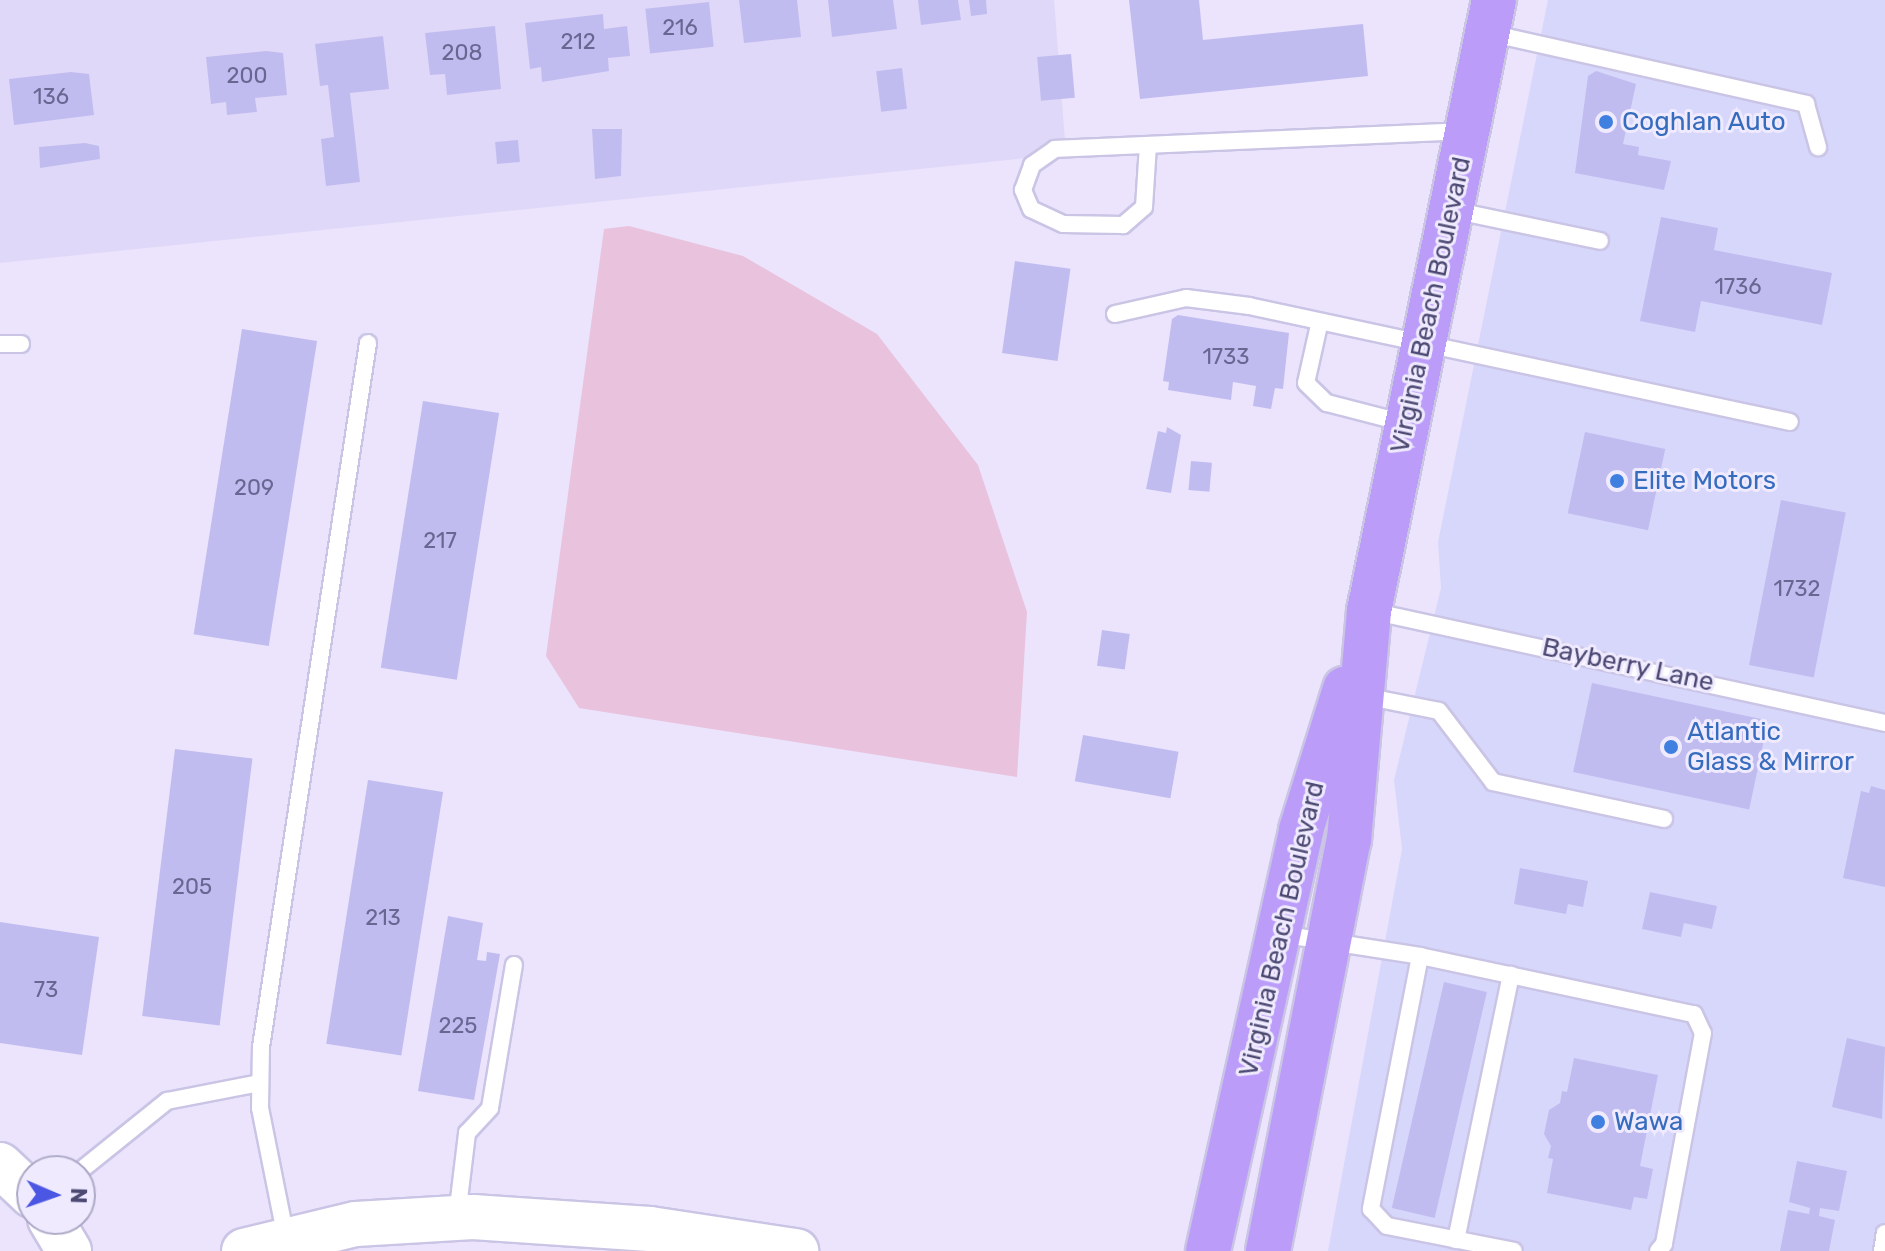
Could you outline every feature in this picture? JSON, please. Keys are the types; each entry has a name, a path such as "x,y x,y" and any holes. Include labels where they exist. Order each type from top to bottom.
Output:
{"main road":[{"name":"Virginia Beach Boulevard","path":"1268,1251 1332,942 1349,840 1369,611 1405,423 1491,16"},
{"name":"Virginia Beach Boulevard","path":"1208,1251 1301,830 1369,611"},
{"path":"0,1165 16,1180"},
{"path":"244,1251 356,1224 456,1218 619,1226 796,1251"}],"lane":[{"path":"1491,16 1675,70 1806,104 1818,147"},
{"path":"1148,145 1144,207 1123,225 1063,224 1031,209 1023,190 1032,165 1055,149 1467,131"},
{"path":"1450,210 1600,241"},
{"path":"1115,314 1186,298 1249,306 1319,325 1790,422"},
{"path":"1319,325 1306,383 1327,403 1405,423"},
{"path":"286,1239 260,1108 261,1047 368,343"},
{"path":"0,344 21,344"},
{"name":"Bayberry Lane","path":"1369,611 1885,723"},
{"path":"1362,696 1439,711 1493,782 1664,819"},
{"path":"1278,934 1420,956 1694,1014 1703,1033 1664,1244 1658,1251"},
{"path":"1420,956 1371,1209 1387,1226 1514,1251"},
{"path":"456,1218 467,1133 490,1108 514,965"},
{"path":"1456,1240 1511,975"},
{"path":"96,1158 167,1101 260,1083"},
{"path":"1882,1251 1885,1233"}],"shaded area":[{"path":"0,0 1054,0 1066,154 0,263"},
{"path":"1548,0 1885,0 1885,1251 1328,1251 1402,849 1394,780 1441,588 1438,542"},
{"path":"629,226 743,256 877,334 978,465 1027,612 1017,777 579,708 546,656 604,229"}],"building":[{"path":"739,0 797,0 801,37 744,43"},
{"path":"828,0 893,0 897,29 832,37"},
{"path":"918,0 958,0 961,20 921,25"},
{"path":"969,0 986,0 987,14 971,16"},
{"path":"1129,0 1199,0 1203,40 1363,24 1368,76 1140,99"},
{"path":"709,2 714,47 650,53 645,9"},
{"path":"603,14 604,29 627,26 630,56 608,58 609,71 542,82 541,67 530,69 525,23"},
{"path":"495,26 501,89 447,95 445,74 430,75 425,33"},
{"path":"383,36 389,89 350,93 360,182 326,186 321,139 334,137 328,85 320,86 315,44"},
{"path":"266,51 283,53 287,95 255,98 257,112 227,115 226,102 211,104 206,57"},
{"path":"1071,54 1075,98 1041,101 1037,57"},
{"path":"902,68 907,109 881,112 876,71"},
{"name":"Coghlan Auto","path":"1596,71 1636,84 1623,144 1639,147 1638,155 1671,161 1664,190 1575,173 1588,76"},
{"path":"71,72 89,74 94,115 14,125 9,79"},
{"path":"592,129 622,129 621,176 595,179"},
{"path":"518,140 520,162 497,164 495,142"},
{"path":"85,143 99,146 100,159 40,168 39,147"},
{"path":"1661,217 1718,228 1714,250 1832,273 1822,325 1701,301 1695,332 1640,321"},
{"path":"1015,261 1070,269 1058,361 1002,353"},
{"path":"1178,315 1289,333 1283,389 1275,388 1271,409 1253,406 1256,386 1233,382 1231,400 1168,390 1169,382 1163,381 1172,319"},
{"path":"242,329 317,341 269,646 194,634"},
{"path":"423,401 499,413 457,680 381,668"},
{"path":"1167,427 1181,435 1171,493 1146,489 1158,431 1166,433"},
{"name":"Elite Motors","path":"1585,432 1665,449 1648,530 1568,513"},
{"path":"1191,461 1212,463 1209,492 1188,490"},
{"path":"1781,500 1846,513 1814,678 1749,665"},
{"path":"1102,630 1130,634 1125,670 1097,666"},
{"name":"Atlantic Glass & Mirror","path":"1592,683 1768,720 1749,809 1573,772"},
{"path":"1083,735 1179,752 1170,798 1075,781"},
{"path":"175,749 252,759 220,1026 142,1016"},
{"path":"368,780 443,792 401,1056 326,1044"},
{"path":"1871,786 1885,790 1885,887 1843,878 1861,791 1869,793"},
{"path":"1520,868 1588,881 1583,907 1568,904 1566,914 1514,904"},
{"path":"1650,892 1717,906 1712,929 1684,923 1681,937 1642,929"},
{"path":"448,916 483,923 477,960 486,961 487,952 500,954 474,1100 418,1091"},
{"path":"0,922 99,937 82,1055 0,1043"},
{"path":"1444,982 1487,992 1435,1218 1392,1208"},
{"path":"1847,1038 1885,1047 1882,1119 1832,1107"},
{"name":"Wawa","path":"1574,1058 1658,1075 1640,1166 1653,1169 1647,1199 1634,1197 1631,1210 1547,1193 1553,1159 1548,1158 1551,1146 1544,1134 1549,1110 1560,1103 1562,1091 1567,1092"},
{"path":"1797,1161 1847,1171 1839,1211 1820,1208 1819,1216 1835,1220 1829,1251 1780,1251 1788,1210 1809,1214 1810,1208 1789,1202"}],"place":[{"name":"Coghlan Auto","path":"1606,122"},
{"name":"Elite Motors","path":"1617,481"},
{"name":"Atlantic Glass & Mirror","path":"1671,747"},
{"name":"Wawa","path":"1598,1122"}]}
